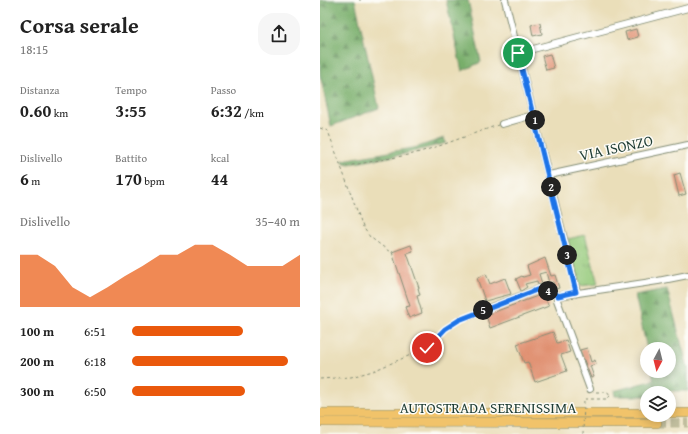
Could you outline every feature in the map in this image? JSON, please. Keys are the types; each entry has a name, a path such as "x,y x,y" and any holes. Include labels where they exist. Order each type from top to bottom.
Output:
{"highway":[{"name":"AUTOSTRADA SERENISSIMA","path":"320,413 640,413"},
{"path":"676,413 688,413"},
{"name":"AUTOSTRADA SERENISSIMA","path":"320,422 657,423"}],"street":[{"path":"505,0 576,292"},
{"path":"518,53 688,8"},
{"path":"502,124 533,115"},
{"name":"VIA ISONZO","path":"548,175 688,145"},
{"path":"491,307 539,289 546,289 558,296 576,292 640,284 688,275"},
{"path":"558,296 557,300 590,390"}],"path":[{"path":"340,164 347,166 414,154 502,124"},
{"path":"320,128 328,131 363,228 370,237 390,252"},
{"path":"320,378 351,377 373,371 427,348 451,324 491,307"},
{"path":"584,434 584,399 607,399 610,396 607,392 590,390"}],"green space":[{"path":"320,0 355,0 379,108 331,126 320,74"},
{"path":"446,0 468,0 481,62 462,71"},
{"path":"444,138 446,143 400,155 349,164 344,163 343,160 418,147"},
{"path":"585,235 598,284 580,286 568,239"},
{"path":"667,289 688,369 688,391 676,391 676,386 640,386 640,396 615,396 614,391 654,380 654,378 676,378 676,342 645,342 635,295"}],"building":[{"path":"540,23 542,34 533,36 531,25"},
{"path":"636,29 638,37 627,40 625,32"},
{"path":"550,54 554,68 546,70 542,56"},
{"path":"680,173 686,194 679,196 674,175"},
{"path":"411,245 413,251 407,253 419,288 420,295 417,296 422,313 409,318 405,307 410,306 392,252"},
{"path":"545,258 551,276 555,275 559,288 556,289 553,282 549,283 546,272 539,274 542,284 538,285 537,281 525,284 527,287 521,291 516,279 522,276 530,275 527,266"},
{"path":"486,274 490,284 505,278 511,294 485,301 477,278"},
{"path":"543,294 549,306 490,328 486,315"},
{"path":"553,332 557,343 566,340 570,352 561,355 567,371 535,382 528,362 524,363 517,344"},
{"path":"587,348 591,362 595,360 596,364 590,366 594,377 591,378 580,350"}],"tunnel":[{"path":"657,423 688,423"}],"route":[{"path":"427,348 451,324 491,307 539,289 546,289 558,296 559,294 576,292 518,53"}]}
